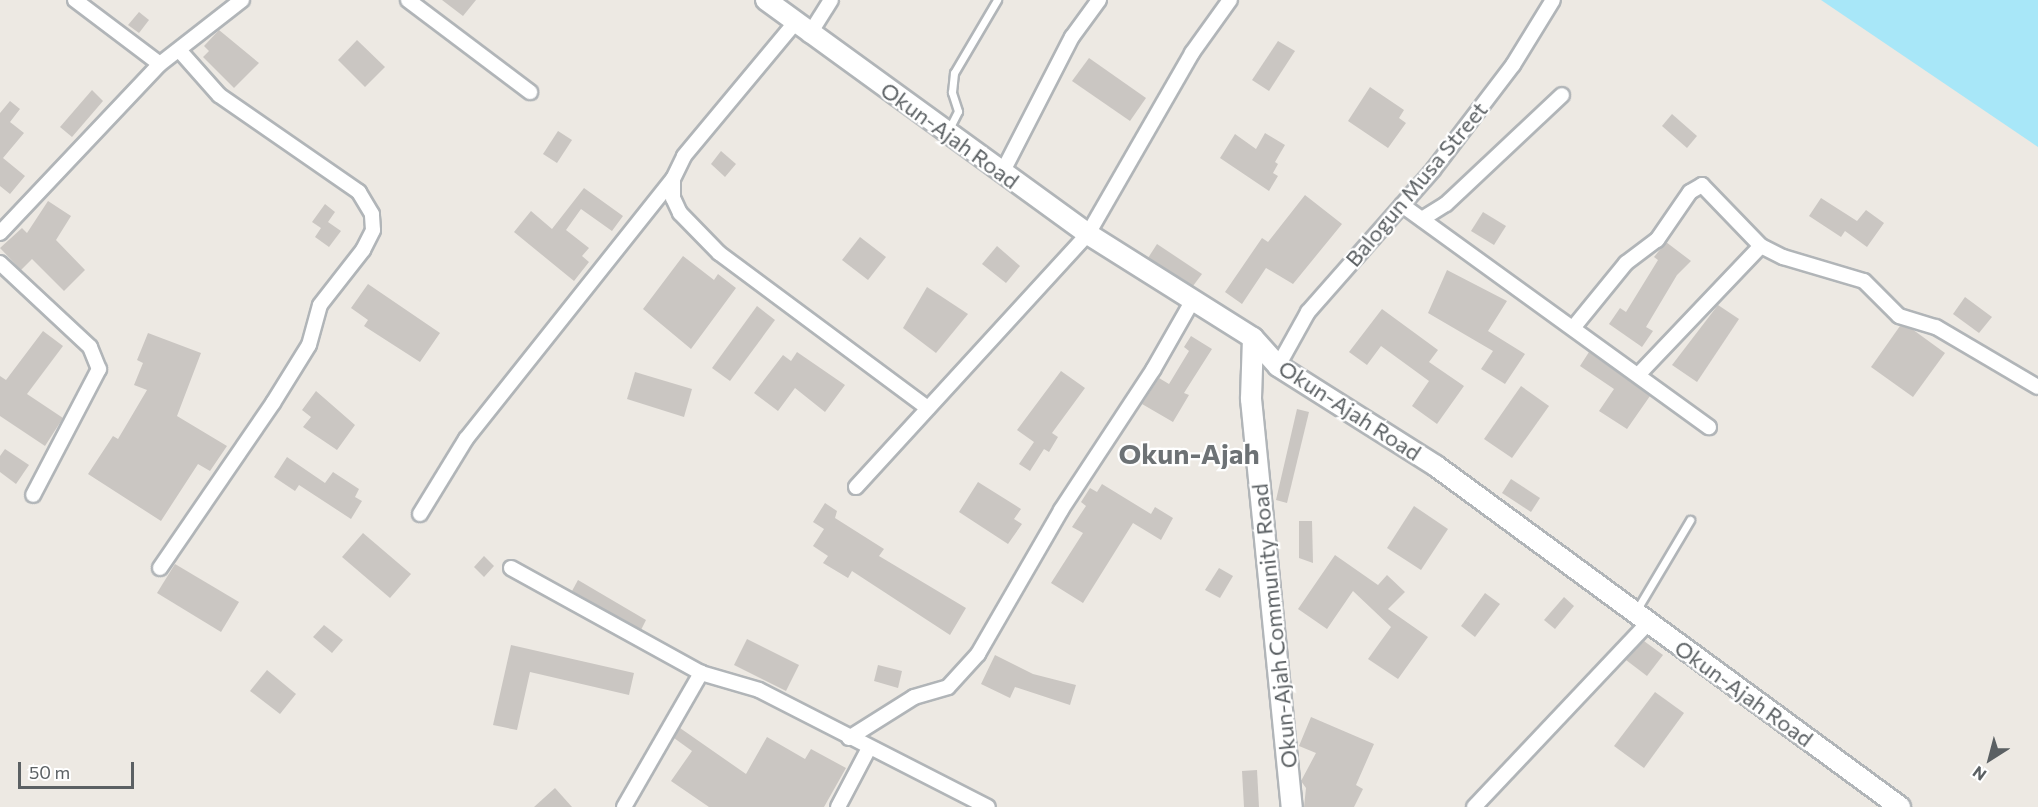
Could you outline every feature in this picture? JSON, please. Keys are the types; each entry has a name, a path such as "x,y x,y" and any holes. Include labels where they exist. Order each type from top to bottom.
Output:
{"street":[{"path":"75,0 160,64"},
{"path":"0,233 160,64 180,51 242,0"},
{"path":"408,0 530,92"},
{"name":"Okun-Ajah Road","path":"766,0 802,29 1088,234 1253,338 1278,366 1436,466 1900,807"},
{"path":"420,514 466,439 673,180 684,156 831,0"},
{"path":"1002,173 1072,37 1099,0"},
{"path":"856,487 1088,234 1192,53 1230,0"},
{"name":"Balogun Musa Street","path":"1278,366 1308,312 1402,205 1513,65 1553,0"},
{"path":"160,568 273,403 309,345 321,305 363,250 373,231 372,214 360,192 219,95 180,51"},
{"path":"1422,219 1446,204 1562,95"},
{"path":"673,180 673,198 680,213 719,254 928,408"},
{"path":"1573,328 1626,263 1657,240 1690,192 1702,185 1761,246 1783,257 1864,281 1899,316 1935,327 2038,387"},
{"path":"1402,205 1709,427"},
{"path":"1638,375 1761,246"},
{"path":"0,263 90,348 99,369 33,495"},
{"path":"849,738 914,697 948,687 978,654 1061,510 1153,370 1193,300"},
{"name":"Okun-Ajah Community Road","path":"1253,338 1251,399 1292,807"},
{"path":"1251,399 1278,366"},
{"path":"511,568 700,673 759,690 988,807"},
{"path":"1474,807 1642,618"},
{"path":"624,807 700,673"},
{"path":"838,807 869,748"}],"lane":[{"path":"947,133 958,111 952,92 954,73 997,0"},
{"path":"1642,618 1690,520"}],"water":[{"path":"1821,0 2038,0 2038,147"}],"building":[{"path":"442,0 476,0 463,16"},
{"path":"139,12 149,20 139,33 128,25"},
{"path":"219,30 259,63 234,88 203,57 209,51 204,46"},
{"path":"357,40 385,67 365,87 338,60"},
{"path":"1278,41 1295,51 1269,91 1252,80"},
{"path":"1089,58 1146,98 1130,121 1072,81"},
{"path":"1370,87 1404,110 1399,118 1406,123 1388,148 1348,121"},
{"path":"92,90 103,101 72,137 60,127"},
{"path":"10,101 20,109 10,122 24,133 3,158 25,176 10,194 0,186 0,113"},
{"path":"1672,114 1697,136 1687,148 1662,126"},
{"path":"558,131 572,140 557,163 543,154"},
{"path":"1265,133 1285,145 1275,162 1278,164 1273,173 1278,176 1269,191 1220,158 1235,134 1256,149"},
{"path":"721,151 736,164 725,177 711,164"},
{"path":"584,188 623,216 612,231 581,209 566,230 589,248 582,256 589,262 574,281 514,232 531,211 552,229"},
{"path":"1305,195 1342,224 1293,284 1266,268 1242,304 1225,292 1262,238 1268,242"},
{"path":"1821,198 1857,221 1866,210 1884,223 1867,247 1845,231 1841,237 1809,216"},
{"path":"48,201 71,216 56,240 85,270 64,291 32,259 21,270 0,248 22,228 27,233"},
{"path":"325,204 335,212 328,222 341,231 329,247 315,237 321,228 312,222"},
{"path":"1483,212 1506,226 1494,245 1471,231"},
{"path":"860,237 886,257 868,280 842,260"},
{"path":"1666,242 1691,261 1677,275 1646,327 1653,331 1642,347 1609,324 1620,308 1626,312 1658,260 1654,257"},
{"path":"1157,244 1202,274 1193,286 1148,258"},
{"path":"997,246 1020,266 1006,283 982,264"},
{"path":"683,256 714,280 718,274 736,288 691,349 643,309"},
{"path":"1447,270 1507,301 1488,331 1525,354 1505,384 1481,369 1493,351 1428,313"},
{"path":"368,284 440,333 420,362 364,326 368,320 351,308"},
{"path":"927,287 968,314 936,353 903,328"},
{"path":"1965,297 1992,317 1979,333 1953,314"},
{"path":"1718,305 1739,319 1697,382 1672,365"},
{"path":"757,306 775,320 730,381 712,368"},
{"path":"1382,309 1438,350 1429,362 1464,386 1437,424 1412,406 1429,381 1381,346 1367,365 1349,352"},
{"path":"1900,326 1912,329 1945,353 1913,397 1871,367"},
{"path":"43,331 63,346 27,394 63,418 45,446 0,416 0,376 6,380"},
{"path":"148,333 201,353 177,416 227,446 210,471 198,464 161,521 88,474 113,436 118,439 147,390 134,385 143,363 137,360"},
{"path":"1191,336 1212,349 1184,393 1189,395 1173,422 1142,404 1159,378 1169,384 1189,351 1184,347"},
{"path":"797,352 845,385 825,412 795,388 778,411 754,393 783,355 791,361"},
{"path":"1589,352 1650,396 1627,429 1599,411 1614,389 1580,366"},
{"path":"1061,371 1085,388 1052,433 1058,437 1049,452 1044,449 1030,471 1019,464 1034,442 1017,430"},
{"path":"635,372 692,389 684,417 627,399"},
{"path":"1521,386 1549,406 1512,458 1484,439"},
{"path":"316,391 355,425 337,450 303,427 311,417 302,410"},
{"path":"1297,409 1309,412 1287,503 1276,500"},
{"path":"5,449 29,465 16,484 0,472 0,456"},
{"path":"287,457 325,483 333,472 359,489 355,497 362,501 351,519 299,485 295,491 274,477"},
{"path":"1511,479 1540,498 1531,512 1502,493"},
{"path":"978,482 1021,509 1014,519 1022,524 1008,544 959,512"},
{"path":"1102,484 1151,514 1155,507 1173,518 1161,540 1133,523 1083,603 1051,583 1083,533 1072,527 1086,506 1081,502 1090,488 1097,492"},
{"path":"825,503 837,511 835,518 884,549 879,556 966,608 950,635 852,571 848,578 823,563 828,556 813,546 824,529 813,522"},
{"path":"1414,506 1448,529 1421,570 1387,548"},
{"path":"1299,521 1312,521 1313,563 1299,558"},
{"path":"363,533 411,574 390,598 342,557"},
{"path":"1335,555 1378,585 1387,575 1405,592 1388,609 1428,637 1398,679 1368,659 1391,627 1353,591 1327,629 1298,609"},
{"path":"484,556 494,566 484,577 474,567"},
{"path":"175,564 239,602 221,632 157,593"},
{"path":"1219,568 1233,576 1220,598 1205,590"},
{"path":"578,580 646,620 641,630 572,591"},
{"path":"1485,593 1500,604 1475,637 1461,626"},
{"path":"1564,597 1574,606 1555,629 1544,620"},
{"path":"324,625 343,640 332,653 313,637"},
{"path":"747,639 799,665 786,691 734,665"},
{"path":"1644,641 1663,655 1647,676 1626,660"},
{"path":"511,645 634,673 629,695 530,672 517,730 493,725"},
{"path":"995,655 1033,674 1076,685 1070,705 1015,687 1010,698 981,684"},
{"path":"878,665 902,671 898,688 874,681"},
{"path":"267,670 296,694 280,714 250,691"},
{"path":"1655,692 1684,713 1644,768 1614,746"},
{"path":"1311,717 1374,744 1356,785 1363,789 1354,807 1304,807 1306,788 1301,781 1316,753 1299,746"},
{"path":"680,728 746,774 767,737 805,759 811,749 846,768 824,807 709,807 671,781 692,751 674,738"},
{"path":"1257,770 1259,807 1244,807 1242,771"},
{"path":"555,788 572,807 534,807"}],"district":[{"name":"Okun-Ajah","path":"1189,453"}]}
